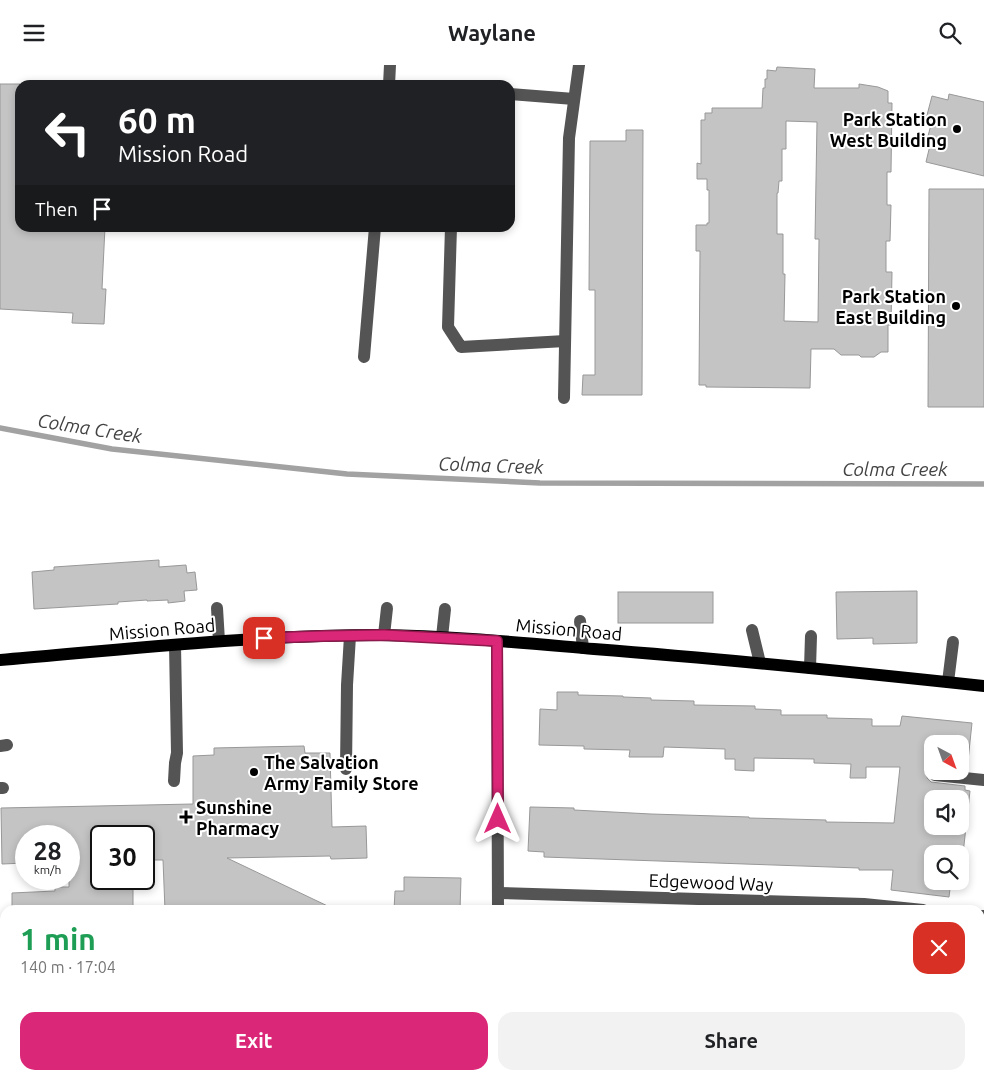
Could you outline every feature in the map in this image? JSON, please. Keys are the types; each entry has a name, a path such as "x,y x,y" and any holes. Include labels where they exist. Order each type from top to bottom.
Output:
{"main road":[{"name":"Mission Road","path":"0,660 264,638 384,635 497,641 760,663 984,687"}],"street":[{"path":"388,80 390,65"},
{"path":"564,398 569,138 579,65"},
{"path":"515,94 574,99"},
{"path":"364,357 375,232"},
{"path":"450,232 448,327 461,347 565,341"},
{"path":"218,608 219,641"},
{"path":"384,635 386,608"},
{"path":"442,637 445,609"},
{"path":"580,621 583,648"},
{"path":"752,631 760,663"},
{"path":"346,769 347,685 350,636"},
{"path":"810,637 810,668"},
{"path":"497,641 498,905"},
{"path":"948,682 953,642"},
{"path":"174,781 177,753 175,645"},
{"path":"969,778 984,780"},
{"name":"Edgewood Way","path":"498,893 874,905"}],"building":[{"path":"777,67 815,69 814,88 859,88 859,84 878,87 888,91 888,103 892,103 891,172 887,172 887,205 891,205 890,241 886,241 886,272 892,272 891,325 888,325 888,352 881,352 874,357 861,357 859,355 841,355 834,349 811,349 810,388 706,387 706,385 699,385 700,251 696,251 696,225 707,225 709,223 707,179 697,179 697,163 701,164 701,120 705,120 705,113 712,113 712,108 762,108 763,88 765,88 765,79 767,79 767,70 776,71","holes":["786,121 817,122 815,239 819,239 818,322 784,321 785,274 783,274 783,234 777,234 777,193 779,181 782,181 782,149 786,149"]},
{"path":"0,84 15,84 15,232 105,232 102,289 106,289 104,324 72,323 73,313 0,309"},
{"name":"Park Station West Building","path":"949,94 984,102 984,176 926,162 932,137 928,136 932,121 926,119 932,96 948,100"},
{"path":"626,130 643,130 642,395 582,395 583,375 595,375 595,290 589,290 590,141 626,141"},
{"name":"Park Station East Building","path":"929,189 984,189 984,407 928,407"},
{"path":"159,560 159,567 186,565 187,573 195,572 197,590 184,591 185,601 168,603 168,600 147,600 118,602 118,604 34,609 32,572 54,570 54,567"},
{"path":"917,591 917,643 873,644 873,638 837,639 836,592"},
{"path":"618,592 713,592 713,623 618,623"},
{"path":"557,692 578,692 578,695 694,701 694,705 755,706 755,709 781,710 781,715 827,715 827,718 872,719 872,726 900,726 902,716 972,723 969,751 969,735 924,735 924,780 965,786 965,790 924,790 924,835 965,835 964,845 924,845 924,890 950,890 949,897 891,890 893,870 544,857 544,852 528,851 530,807 574,808 574,810 651,814 826,820 826,822 894,823 900,767 866,767 866,778 850,778 851,764 814,763 814,759 754,758 754,771 735,770 735,759 725,759 725,749 664,747 663,757 629,757 630,750 584,749 584,746 539,745 540,709 557,710"},
{"path":"304,746 305,753 330,753 332,827 366,826 367,858 331,859 330,856 227,858 326,905 165,905 163,860 155,860 155,825 90,825 90,890 133,890 133,905 12,905 12,893 80,890 80,825 15,825 15,863 2,864 1,808 193,804 193,756 214,755 214,748"},
{"path":"404,877 461,878 460,905 394,905 395,891 404,891"}],"waterway":[{"name":"Colma Creek","path":"0,428 112,449 347,474 540,483 984,484"}],"place":[{"name":"Park Station West Building","path":"957,129"},
{"name":"Park Station East Building","path":"956,306"},
{"name":"The Salvation Army Family Store","path":"254,772"},
{"name":"Sunshine Pharmacy","path":"186,817"}],"route":[{"path":"264,638 384,635 497,641 498,819"}]}
